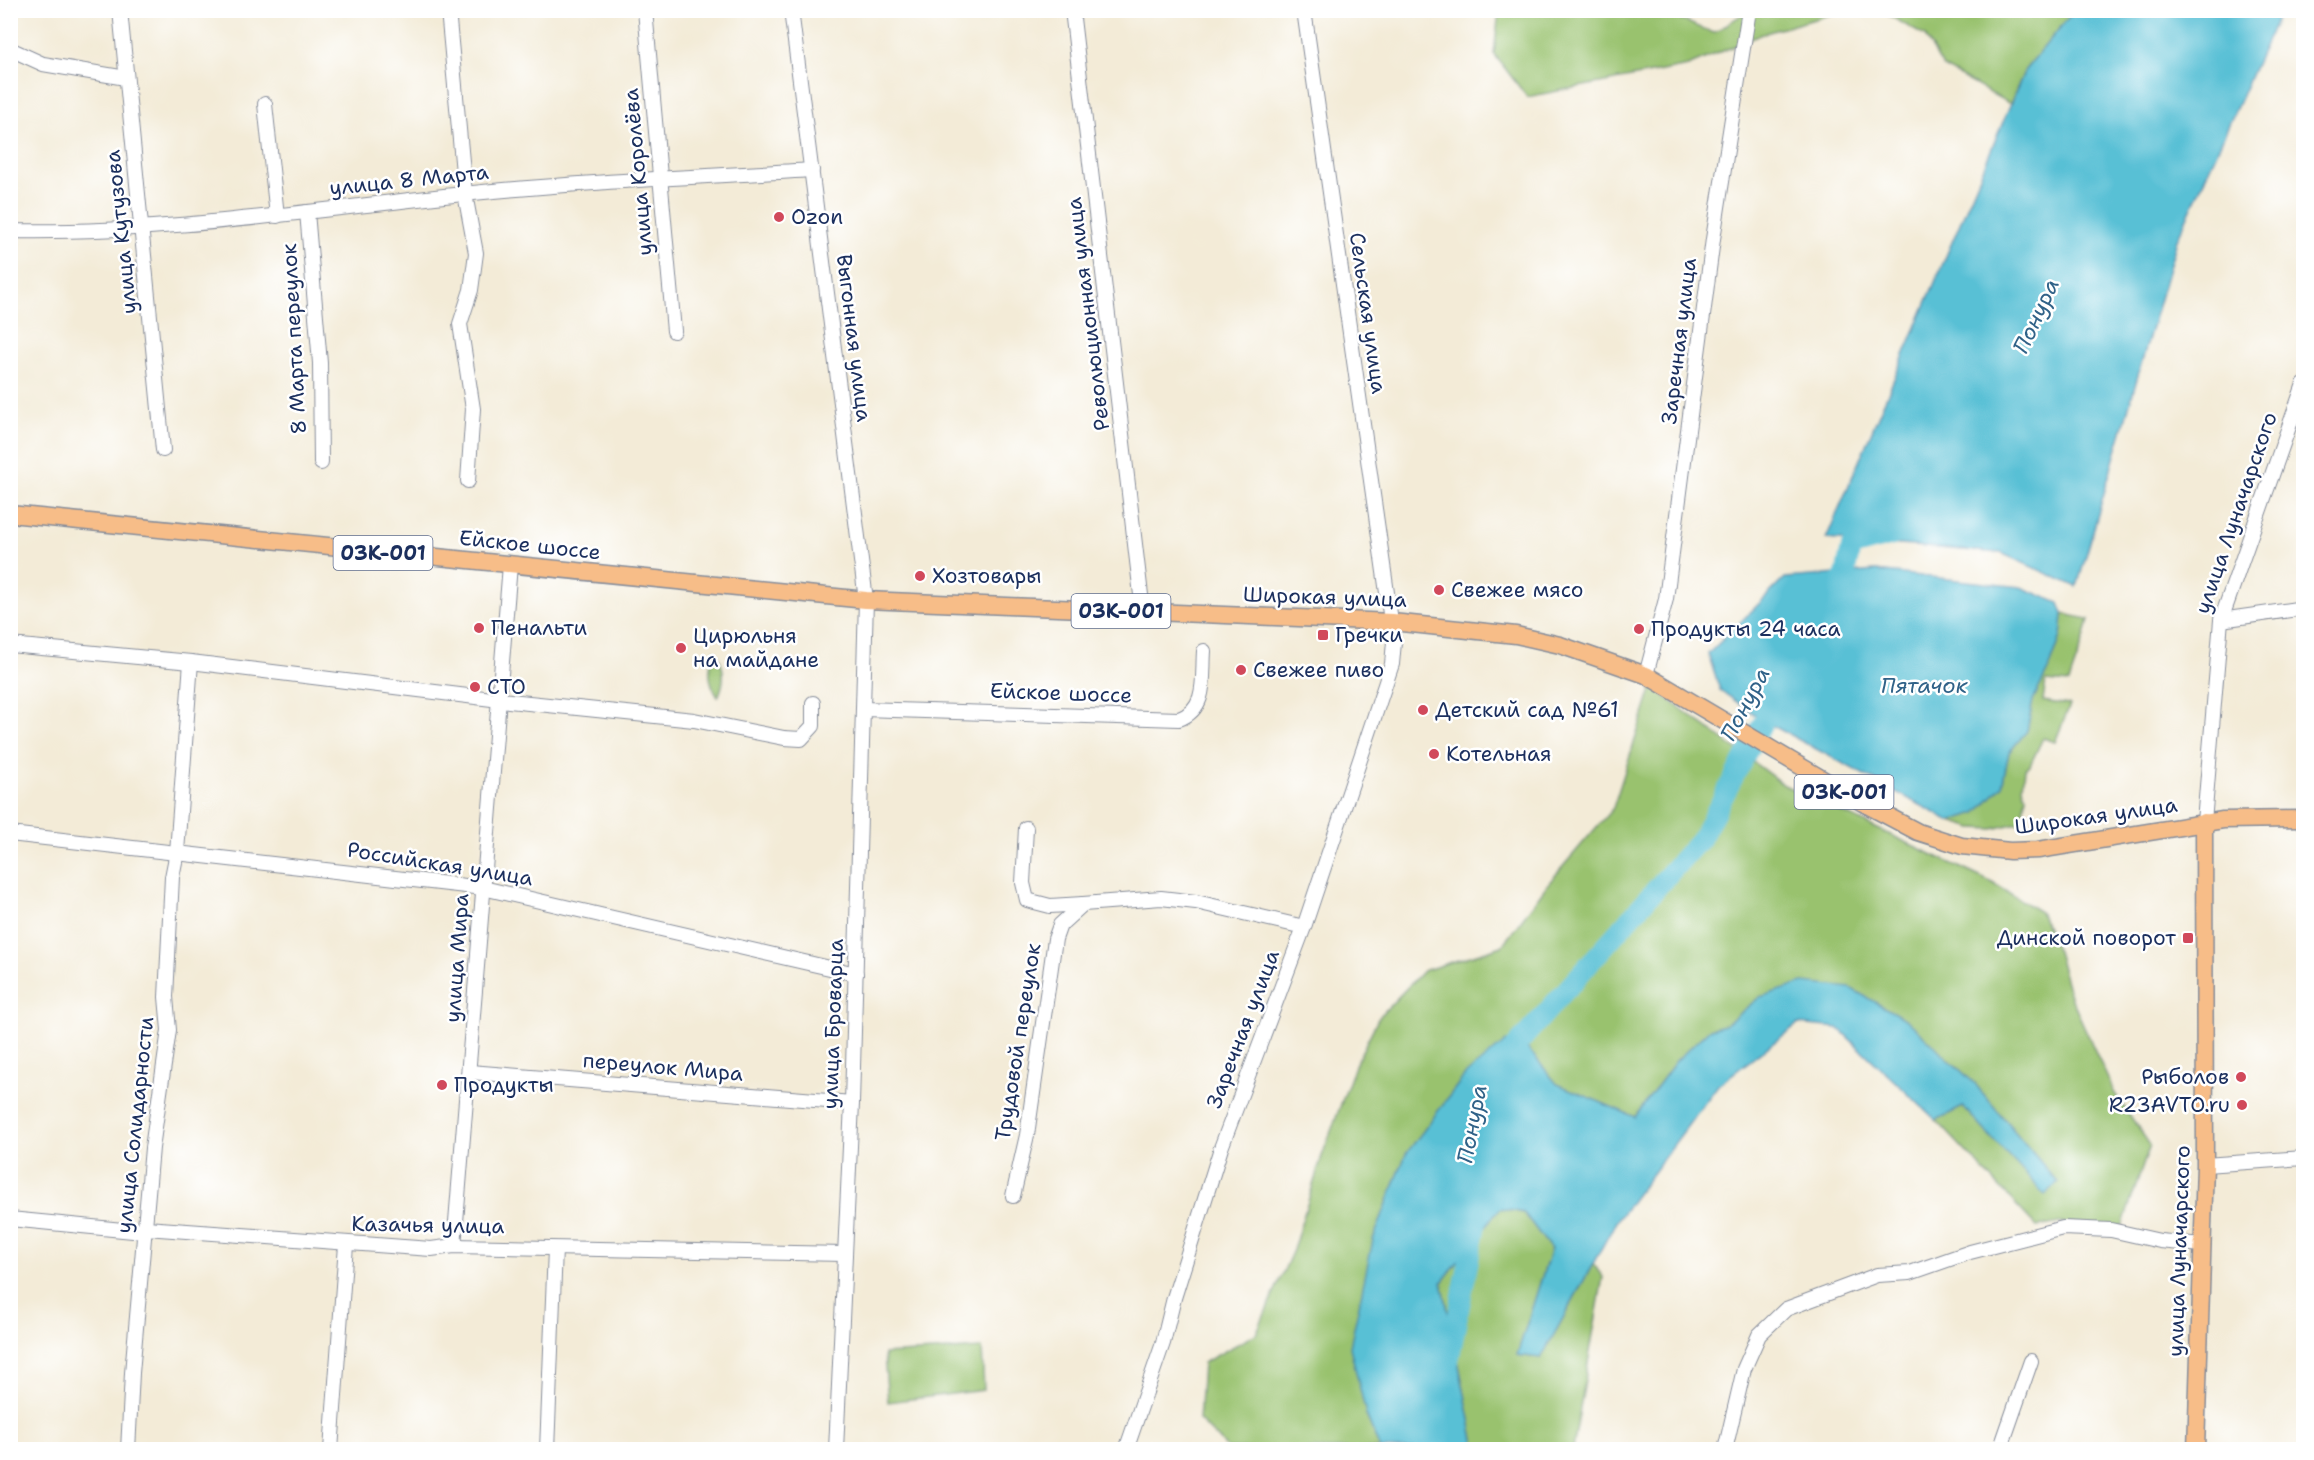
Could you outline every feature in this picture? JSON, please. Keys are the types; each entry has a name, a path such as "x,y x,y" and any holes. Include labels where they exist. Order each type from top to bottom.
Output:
{"main road":[{"name":"Ейское шоссе","path":"10,514 866,600"},
{"name":"Широкая улица","path":"866,600 1392,622 1516,635 1560,645 1646,675 1863,803 1918,832 1962,846 2010,851 2079,845 2204,822 2304,819"},
{"name":"улица Луначарского","path":"2196,1449 2205,1165 2204,822"}],"street":[{"name":"улица Кутузова","path":"120,10 163,450"},
{"path":"448,10 465,194 476,253 471,290 460,324 473,409 468,481"},
{"name":"улица Королёва","path":"645,10 674,331"},
{"name":"Выгонная улица","path":"791,10 866,600"},
{"name":"Революционная улица","path":"1072,10 1143,612"},
{"name":"Сельская улица","path":"1304,10 1392,622"},
{"name":"Заречная улица","path":"1646,675 1666,599 1713,239 1749,10"},
{"path":"10,49 43,64 126,78"},
{"path":"265,104 277,216"},
{"name":"улица 8 Марта","path":"10,231 141,226 277,216 465,194 812,170"},
{"name":"8 Марта переулок","path":"307,212 320,363 321,463"},
{"name":"улица Луначарского","path":"2204,822 2221,620 2304,384"},
{"name":"улица Мира","path":"454,1246 510,565"},
{"name":"улица Броварца","path":"836,1449 852,1103 866,600"},
{"path":"2221,620 2304,608"},
{"name":"Заречная улица","path":"1126,1449 1163,1342 1174,1298 1221,1148 1304,927 1392,664 1394,642 1392,622"},
{"path":"10,645 191,662 500,700 694,720 784,738 801,739 813,726 813,703"},
{"name":"Ейское шоссе","path":"863,709 1179,719 1195,711 1199,703 1204,651"},
{"name":"улица Солидарности","path":"128,1449 132,1373 152,1148 169,1030 168,965 172,878 177,852 191,662"},
{"path":"1026,828 1023,883 1027,900 1050,906 1161,898 1196,902 1304,927"},
{"name":"Российская улица","path":"10,834 483,888 856,974"},
{"name":"Трудовой переулок","path":"1013,1196 1027,1135 1055,952 1055,939 1060,926 1083,904"},
{"name":"переулок Мира","path":"470,1072 852,1103"},
{"path":"2205,1165 2304,1158"},
{"name":"Казачья улица","path":"10,1219 133,1231 146,1228 346,1245 431,1249 454,1246 845,1254"},
{"path":"1725,1449 1748,1361 1759,1335 1786,1309 1877,1275 1910,1273 1970,1252 2063,1228 2111,1230 2160,1241 2202,1245"},
{"path":"331,1449 346,1245"},
{"path":"547,1449 555,1249"},
{"path":"2000,1449 2031,1361"}],"green space":[{"path":"1499,11 1659,11 1714,33 1747,11 1843,11 1762,34 1688,66 1527,97 1494,54"},
{"path":"1881,11 2074,11 2025,70 2010,104 1943,67 1925,36"},
{"path":"2063,614 2089,619 2069,683 2046,681 2043,701 2070,705 2055,742 2043,738 2030,765 2025,769 2023,787 2026,796 2021,822 1993,829 1973,828 1950,821 1976,813 2002,786 2009,752 2027,731 2033,700 2051,664 2061,636"},
{"path":"715,651 721,662 723,674 718,697 712,686 710,675"},
{"path":"1652,687 1784,785 1993,883 2040,912 2057,951 2069,993 2114,1092 2150,1145 2122,1227 2060,1223 2037,1227 1936,1120 1963,1107 2045,1194 2058,1183 1975,1084 1907,1020 1850,988 1760,997 1725,1025 1710,1029 1676,1061 1635,1117 1557,1084 1528,1049 1465,1075 1406,1154 1373,1240 1366,1414 1380,1449 1228,1449 1199,1420 1203,1363 1256,1334 1293,1250 1322,1156 1356,1063 1379,1017 1423,971 1502,946 1547,885 1613,808"},
{"path":"1500,1208 1524,1213 1551,1249 1517,1355 1541,1358 1593,1264 1603,1277 1573,1449 1476,1449 1442,1282"},
{"path":"982,1348 984,1390 888,1402 884,1354"}],"water":[{"path":"2074,11 2280,11 2177,240 2077,587 2001,553 1826,539 2025,70"},
{"name":"Пятачок","path":"1876,571 2021,587 2059,603 2063,614 2061,636 2051,664 2033,700 2027,731 2009,752 2002,786 1976,813 1950,821 1764,721 1720,690 1708,654 1785,578"},
{"path":"1803,983 1850,988 1907,1020 1975,1084 2058,1183 2045,1195 1963,1107 1936,1120 1838,1028 1798,1024 1718,1085 1616,1222 1541,1358 1517,1355 1551,1249 1524,1213 1500,1208 1442,1282 1476,1449 1380,1449 1366,1414 1350,1347 1373,1240 1406,1154 1465,1075 1506,1041 1528,1049 1557,1084 1635,1117 1676,1061 1710,1029 1725,1025 1760,997"}],"waterway":[{"name":"Понура","path":"1831,596 1845,575 1851,547 1892,536"},
{"name":"Понура","path":"1508,1067 1510,1053 1702,837 1776,698"},
{"name":"Понура","path":"1449,1361 1477,1219"}],"place":[{"name":"Ozon","path":"779,217"},
{"name":"Хозтовары","path":"920,576"},
{"name":"Свежее мясо","path":"1439,590"},
{"name":"Пенальти","path":"479,628"},
{"name":"Продукты 24 часа","path":"1639,629"},
{"name":"Гречки","path":"1323,635"},
{"name":"Цирюльня на майдане","path":"681,648"},
{"name":"Свежее пиво","path":"1241,670"},
{"name":"СТО","path":"475,687"},
{"name":"Детский сад №61","path":"1423,710"},
{"name":"Котельная","path":"1434,754"},
{"name":"Динской поворот","path":"2188,938"},
{"name":"Рыболов","path":"2241,1077"},
{"name":"Продукты","path":"442,1085"},
{"name":"R23AVTO.ru","path":"2242,1105"}]}
